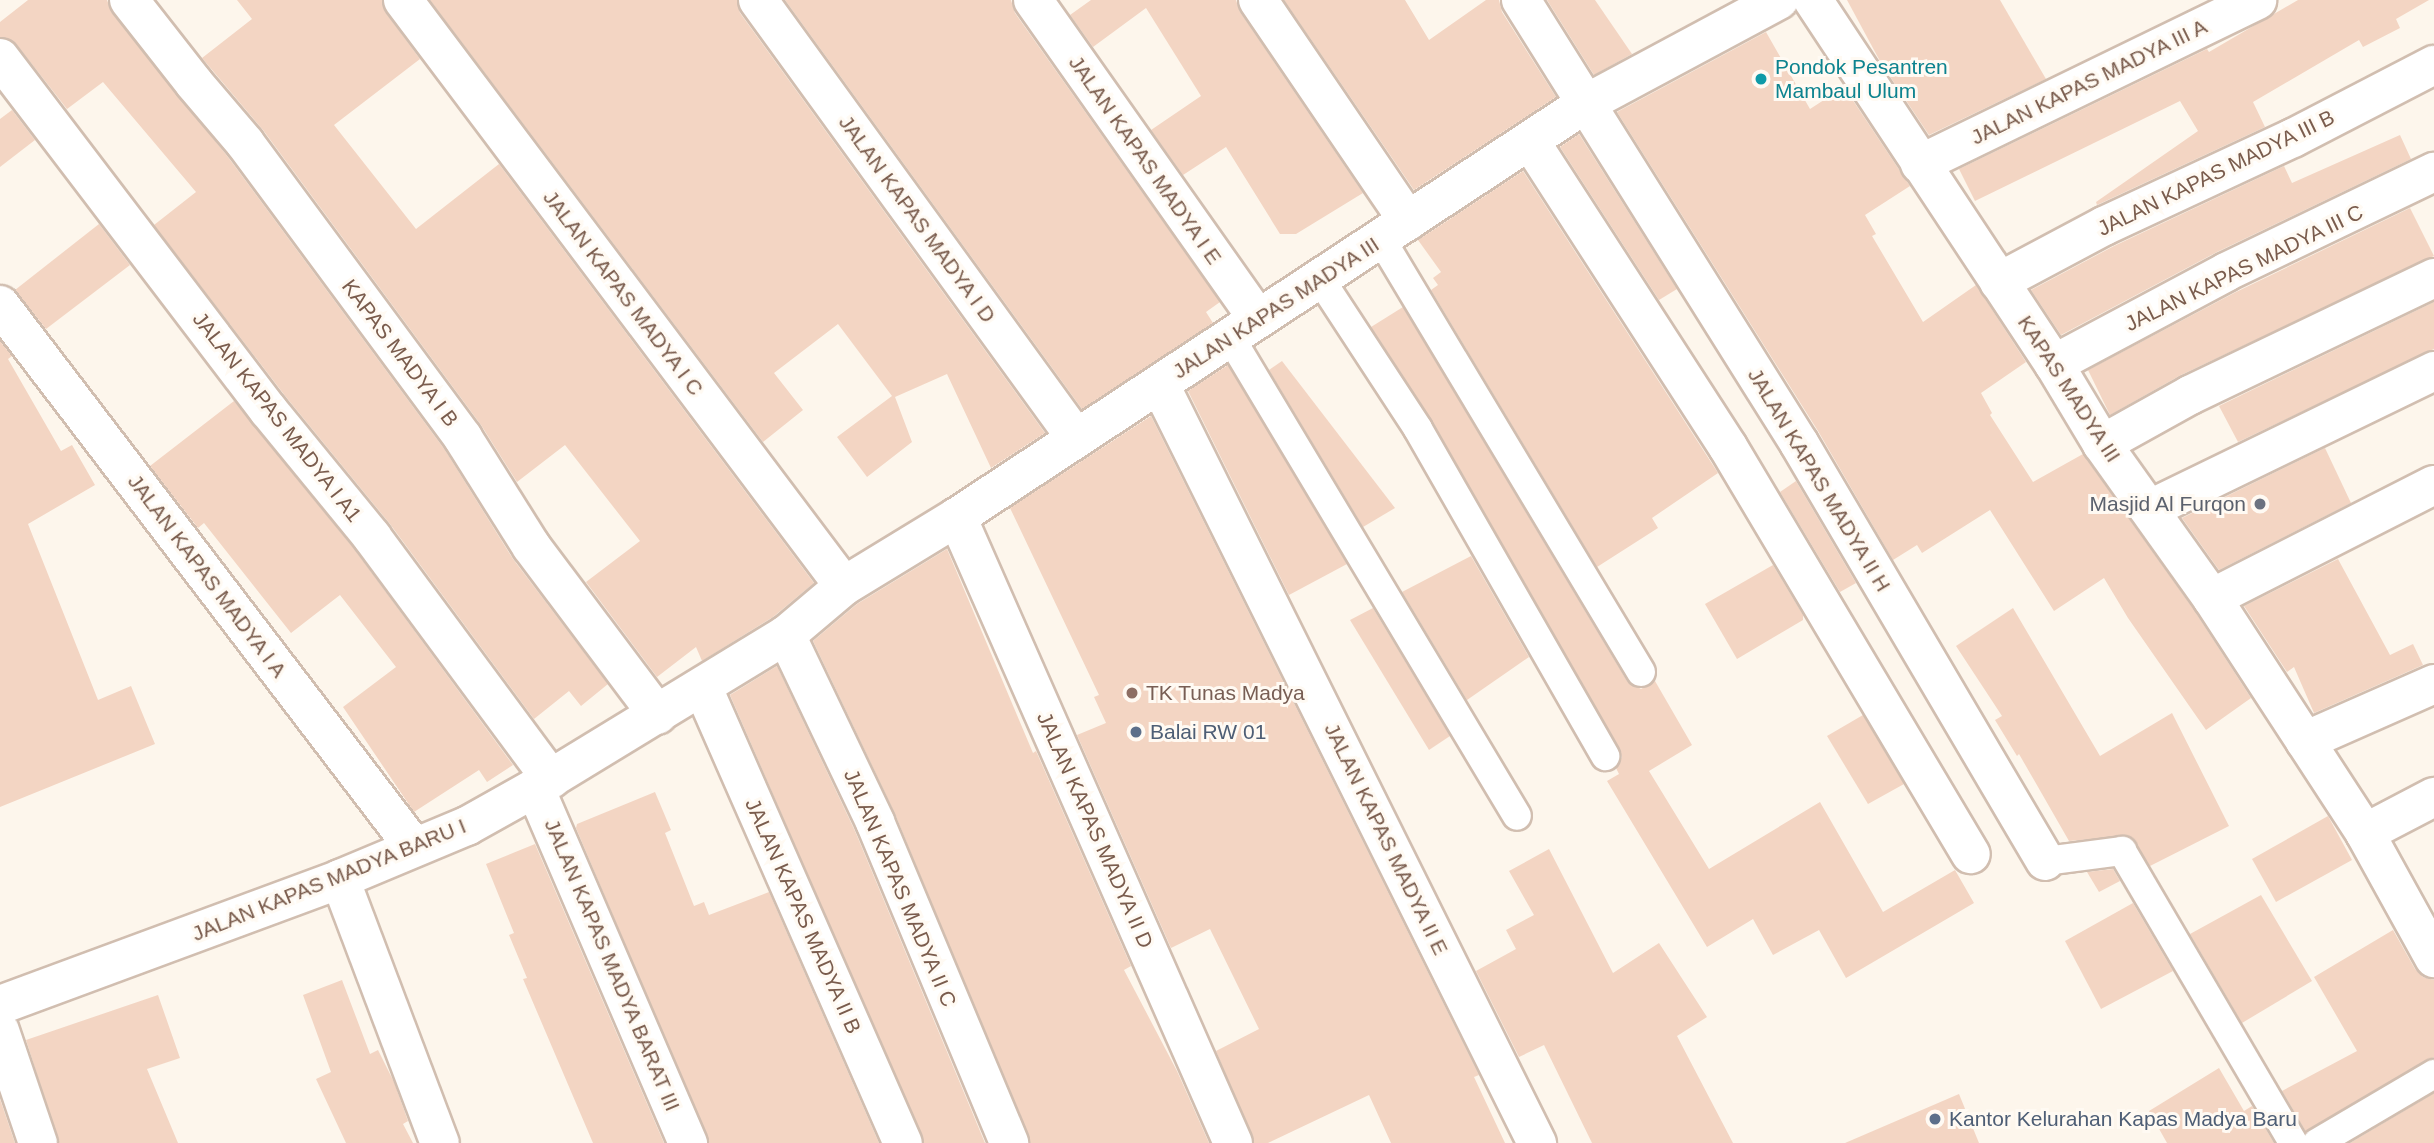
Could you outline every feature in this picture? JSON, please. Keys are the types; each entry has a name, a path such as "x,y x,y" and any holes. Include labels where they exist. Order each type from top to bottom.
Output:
{"street":[{"name":"KAPAS MADYA I B","path":"129,0 245,143 463,438 531,546 658,715"},
{"name":"JALAN KAPAS MADYA I C","path":"402,0 844,586"},
{"name":"JALAN KAPAS MADYA I D","path":"758,0 1076,438"},
{"name":"JALAN KAPAS MADYA I E","path":"1033,0 1244,328"},
{"path":"1258,0 1395,230"},
{"name":"JALAN KAPAS MADYA II H","path":"1521,0 1558,54 1586,104 1799,443 2045,861"},
{"name":"JALAN KAPAS MADYA III","path":"786,635 844,586 957,517 1586,104 1779,0"},
{"name":"KAPAS MADYA III","path":"1812,0 2054,364 2102,444 2212,598 2365,833 2434,958"},
{"name":"JALAN KAPAS MADYA III A","path":"1920,164 2257,0"},
{"name":"JALAN KAPAS MADYA I A1","path":"0,58 269,411 372,537 543,783"},
{"name":"JALAN KAPAS MADYA III B","path":"1999,282 2104,226 2293,138 2434,65"},
{"path":"1530,141 1728,447 1971,854"},
{"name":"JALAN KAPAS MADYA III C","path":"2054,364 2226,272 2434,172"},
{"path":"2102,444 2190,395 2434,278"},
{"name":"JALAN KAPAS MADYA I A","path":"0,305 413,846"},
{"path":"2150,509 2434,371"},
{"name":"JALAN KAPAS MADYA II E","path":"1160,384 1537,1143"},
{"path":"2212,598 2434,485"},
{"name":"JALAN KAPAS MADYA II D","path":"957,517 1233,1143"},
{"path":"1836,626 1887,593"},
{"name":"JALAN KAPAS MADYA BARU I","path":"0,1006 340,879 413,846 467,826 658,715 786,635"},
{"name":"JALAN KAPAS MADYA II C","path":"786,635 875,822 1009,1143"},
{"path":"2305,741 2434,684"},
{"name":"JALAN KAPAS MADYA II B","path":"703,688 903,1143"},
{"name":"JALAN KAPAS MADYA BARAT III","path":"543,783 688,1143"},
{"path":"2365,833 2434,797"},
{"path":"340,879 440,1143"},
{"path":"0,1031 38,1143"}],"lane":[{"path":"1395,230 1641,672"},
{"path":"1321,279 1418,429 1605,756"},
{"path":"1244,328 1517,816"},
{"path":"2045,861 2122,851 2293,1143"},
{"path":"2317,1143 2434,1074"}],"building":[{"path":"28,0 107,0 112,13 228,157 445,450 513,559 608,684 581,706 569,691 534,719 390,524 286,397 154,225 196,192 103,82 67,109 17,45 0,37 0,22"},
{"path":"237,0 382,0 386,13 420,59 334,125 416,229 499,164 814,583 773,617 702,661 696,647 657,677 586,582 640,541 565,445 517,482 481,425 263,130 202,58 252,19"},
{"path":"430,0 737,0 740,13 1045,433 991,468 947,374 895,397 912,442 867,477 837,437 892,396 838,324 774,373 803,410 763,442"},
{"path":"785,0 1011,0 1015,13 1220,302 1206,312 1213,323 1082,409"},
{"path":"1091,0 1236,0 1240,12 1363,193 1296,234 1280,234 1226,147 1183,175 1151,130 1201,96 1146,8 1093,47 1070,15"},
{"path":"1284,0 1405,0 1429,40 1486,0 1499,0 1502,12 1556,97 1414,190"},
{"path":"1547,0 1595,0 1632,54 1594,75"},
{"path":"1847,0 2000,0 2046,79 1929,135 1881,63"},
{"path":"2298,0 2429,0 2396,19 2400,28 2363,47 2359,40 2253,102 2265,127 2097,205 2096,202 2198,131 2180,101 1975,201 1959,169 2207,49 2209,52"},
{"path":"1766,32 1810,109 1844,87 1910,186 1865,215 1876,234 1872,236 1923,322 1976,285 2026,362 1981,393 1992,413 1990,415 2033,482 2083,454 2194,610 2251,698 2206,730 2128,618 2104,578 2054,611 1990,510 1922,553 1917,545 1893,560 1818,431 1617,112"},
{"path":"12,110 35,140 0,167 0,119"},
{"path":"1579,134 1677,289 1659,300 1560,147"},
{"path":"2400,135 2411,159 2217,252 2061,335 2031,290 2114,246 2284,166 2292,183"},
{"path":"1523,171 1718,473 1652,518 1658,528 1597,567 1431,290 1438,285 1433,278 1441,272 1418,240"},
{"path":"2410,208 2434,256 2181,375 2110,415 2088,370 2236,292"},
{"path":"99,224 130,265 46,329 15,290"},
{"path":"2434,302 2434,349 2238,442 2219,406"},
{"path":"1403,307 1627,681 1641,689 1655,681 1692,745 1649,771 1709,869 1820,802 1883,912 1955,870 1974,903 1846,978 1819,930 1773,955 1753,919 1707,947 1607,781 1619,774 1616,768 1622,757 1619,748 1432,421 1371,327"},
{"path":"0,341 12,356 8,359 61,451 72,445 95,485 28,524 98,700 131,686 155,744 0,807"},
{"path":"1282,361 1395,508 1363,527 1269,370"},
{"path":"1228,365 1347,564 1289,595 1188,391"},
{"path":"234,401 355,550 513,765 487,782 479,770 414,812 343,707 396,667 340,595 291,633 204,523 198,528 150,466"},
{"path":"1151,416 1479,1075 1474,1077 1505,1143 1391,1143 1369,1095 1268,1143 1254,1143 1216,1051 1259,1029 1210,929 1171,948 1077,735 1106,723 1094,697 1099,695 1010,508"},
{"name":"Masjid Al Furqon","path":"2325,448 2351,503 2219,570 2182,518"},
{"path":"1796,481 1856,583 1840,592 1780,492"},
{"path":"947,549 1033,753 1036,751 1131,966 1124,970 1177,1071 1209,1143 1030,1143 895,814 813,641 857,604"},
{"path":"1471,556 1529,657 1467,700 1402,592"},
{"path":"2338,559 2390,655 2413,644 2423,665 2314,713 2294,667 2287,672 2244,606"},
{"path":"1773,565 1803,615 1803,620 1737,659 1705,604"},
{"path":"1373,608 1450,736 1429,750 1350,620"},
{"path":"2013,608 2100,756 2172,713 2229,826 2150,866 2129,836 2069,841 2019,754 2017,756 1995,720 2002,716 1956,646"},
{"path":"777,666 855,831 985,1143 924,1143 730,695"},
{"path":"1863,715 1904,784 1868,804 1827,736"},
{"path":"655,792 671,830 665,833 694,906 704,902 709,915 769,892 879,1143 709,1143 576,828 577,824"},
{"path":"2328,816 2352,860 2276,902 2252,859"},
{"path":"535,844 664,1143 593,1143 523,979 527,978 509,935 514,933 486,864"},
{"path":"1549,849 1613,973 1659,943 1707,1017 1677,1036 1733,1143 1592,1143 1544,1045 1519,1057 1476,971 1516,949 1506,930 1534,915 1509,871"},
{"path":"2113,869 2120,881 2099,892 2087,872"},
{"path":"2261,895 2312,981 2242,1023 2190,934"},
{"path":"2133,903 2173,971 2101,1009 2065,941"},
{"path":"2393,930 2415,969 2423,977 2434,980 2434,1057 2306,1132 2282,1091 2357,1051 2314,977"},
{"path":"342,980 370,1054 378,1050 394,1082 408,1121 403,1124 413,1143 346,1143 316,1079 331,1072 303,995"},
{"path":"158,995 180,1058 147,1069 178,1143 59,1143 26,1040"},
{"path":"2219,1068 2244,1111 2252,1106 2274,1143 2167,1143 2149,1111"},
{"path":"2434,1093 2434,1143 2350,1143"},
{"name":"Kantor Kelurahan Kapas Madya Baru","path":"1959,1094 1979,1143 1845,1143"},
{"path":"0,1099 15,1143 0,1143"}],"place":[{"name":"Pondok Pesantren Mambaul Ulum","path":"1761,79"},
{"name":"Masjid Al Furqon","path":"2260,504"},
{"name":"TK Tunas Madya","path":"1132,693"},
{"name":"Balai RW 01","path":"1136,732"},
{"name":"Kantor Kelurahan Kapas Madya Baru","path":"1935,1119"}]}
